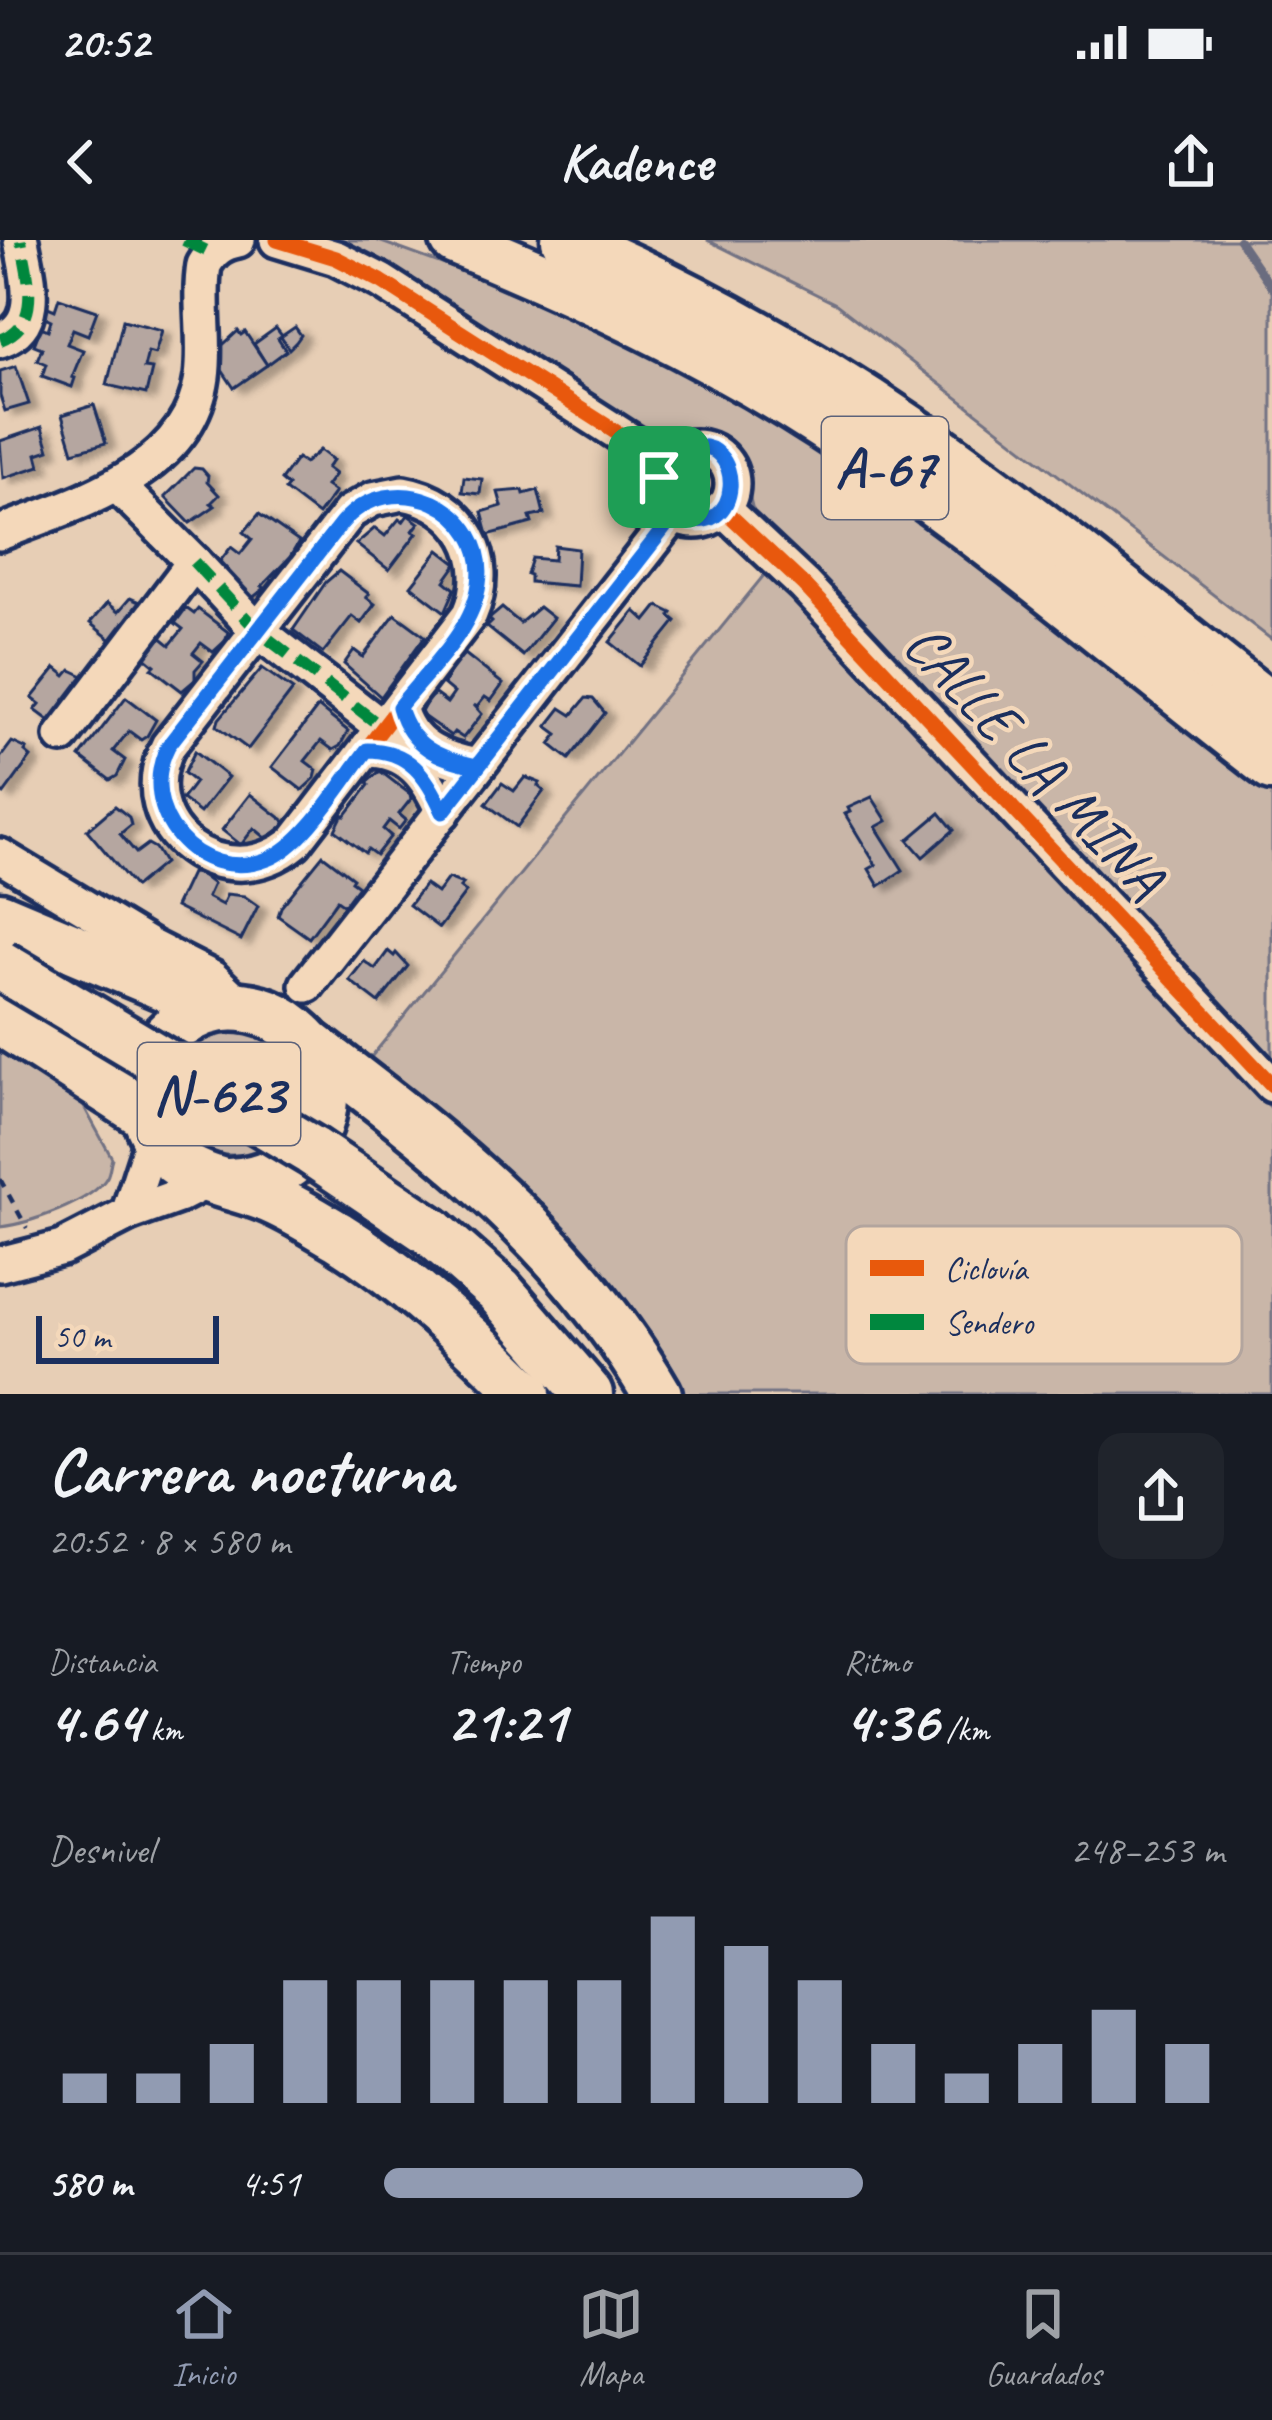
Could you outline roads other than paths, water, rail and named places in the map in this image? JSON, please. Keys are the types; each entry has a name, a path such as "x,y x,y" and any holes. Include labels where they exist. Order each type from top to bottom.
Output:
{"highway":[{"name":"A-67","path":"454,240 658,331 821,424 974,531 1272,766"},
{"name":"A-67","path":"566,240 698,303 859,396 1011,503 1272,710"},
{"name":"N-623","path":"0,917 266,1020 437,1141 515,1212 598,1306 657,1394"},
{"name":"N-623","path":"0,965 312,1150 432,1232 499,1291 587,1394"},
{"name":"N-623","path":"0,1019 151,1124"},
{"path":"266,1020 321,1070 324,1102 309,1144 274,1174 220,1181 176,1162 151,1124 147,1074 153,1056 174,1028 266,1020"},
{"name":"N-623","path":"220,1181 301,1214 376,1263 438,1312 526,1394"}],"street":[{"path":"0,340 21,328 27,317 30,302 21,240"},
{"path":"277,240 336,258 381,281 665,463"},
{"path":"0,533 117,485 153,460 184,424 202,379 202,279 211,244"},
{"path":"692,447 714,452 730,470 732,481 722,508 700,520 675,514 658,489 665,463 692,447"},
{"path":"117,485 257,630 383,728 392,752 413,764 443,812"},
{"path":"403,493 440,506 460,525 475,549 479,586 463,627 383,728 295,842 270,859 235,865 217,861 188,846 160,807 157,774 175,735 341,524 360,505 403,493"},
{"name":"CALLE LA MINA","path":"722,508 835,618 1272,1085"},
{"path":"0,856 212,978 266,1020 307,986 675,514"},
{"path":"62,736 194,562"},
{"path":"383,728 406,727 442,758 477,766"},
{"path":"128,1214 151,1124"},
{"path":"0,1264 87,1238 128,1214 220,1181"}],"waterway":[{"path":"1239,240 1272,288"}]}
